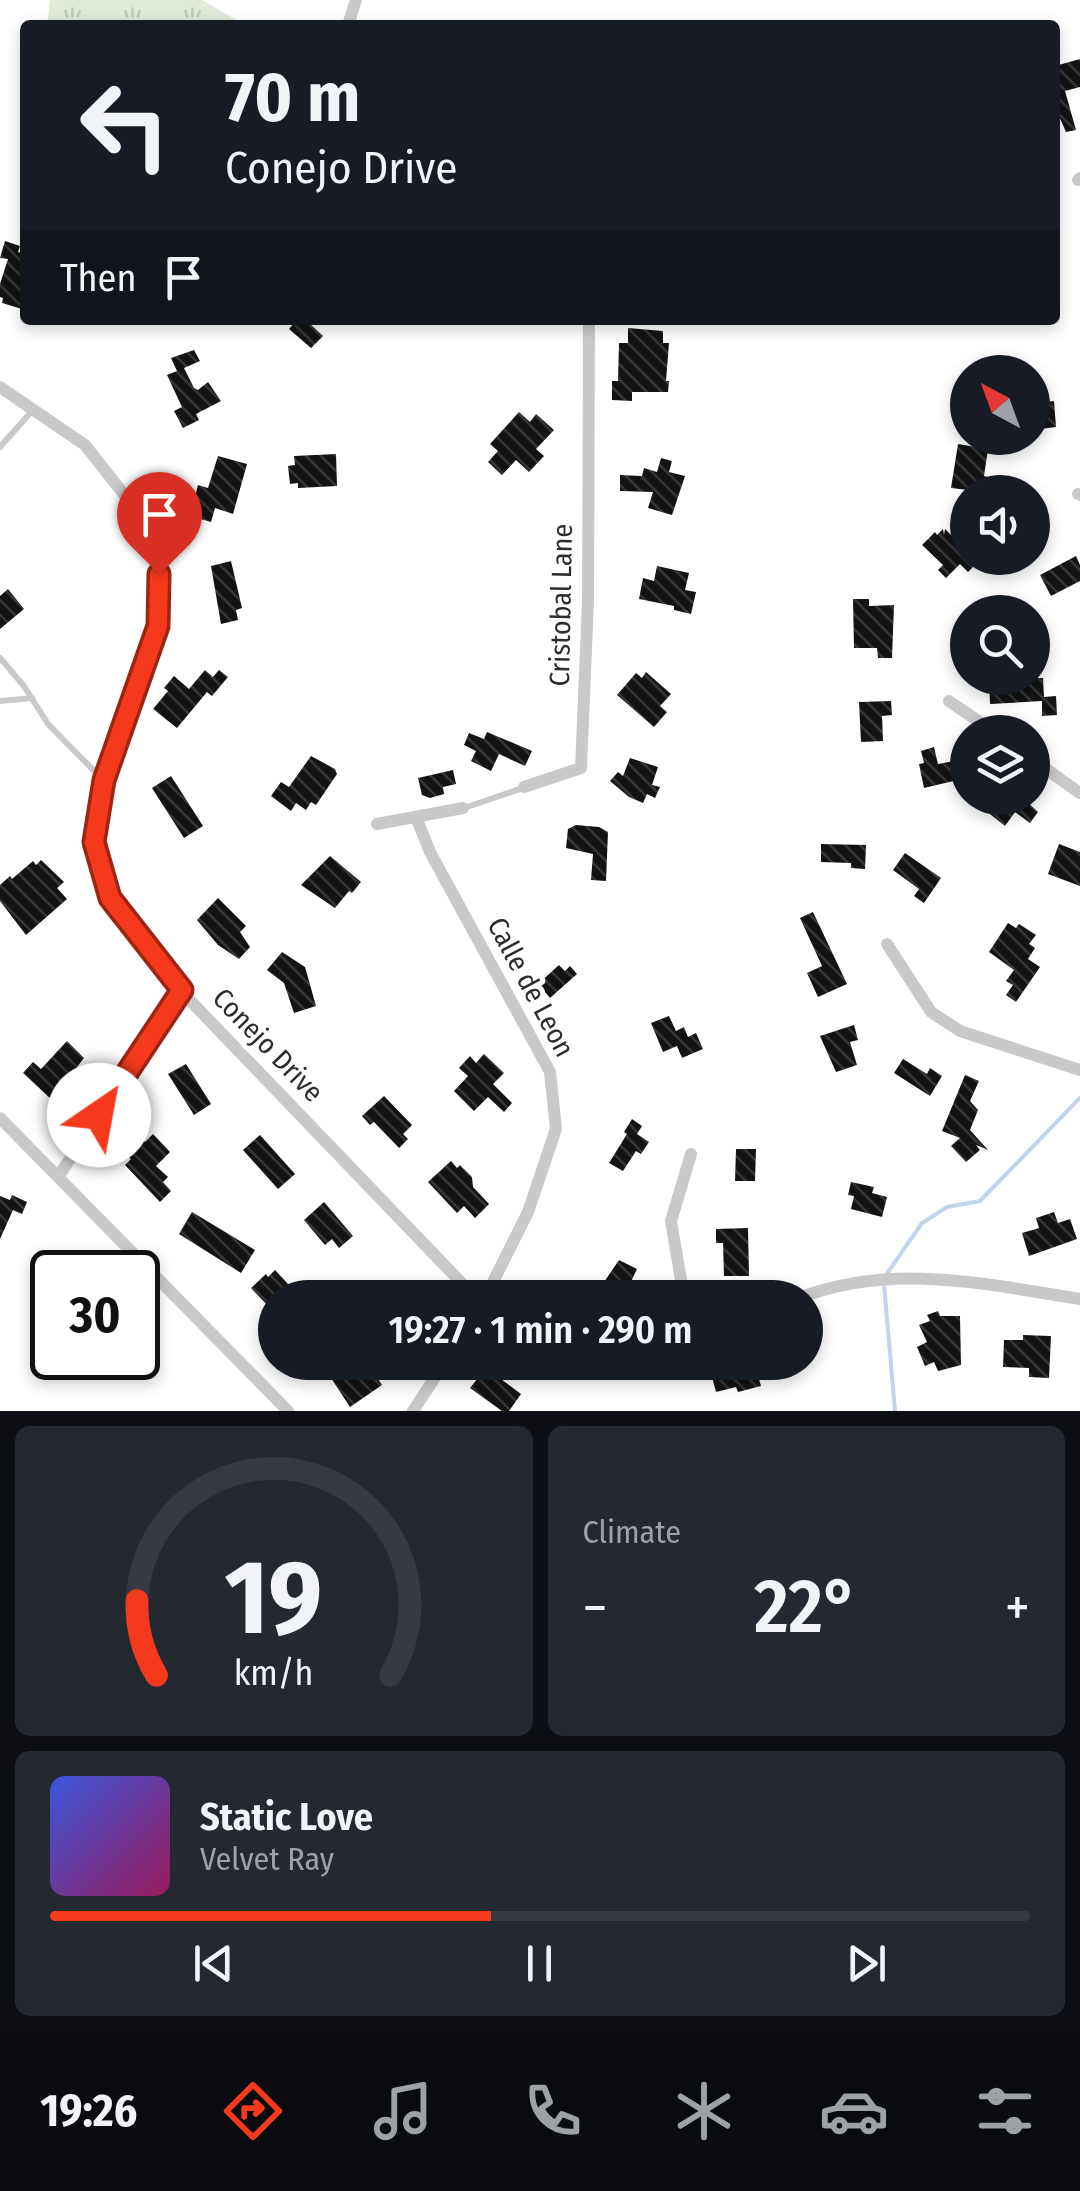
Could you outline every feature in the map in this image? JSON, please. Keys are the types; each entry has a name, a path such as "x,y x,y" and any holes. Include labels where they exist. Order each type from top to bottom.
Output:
{"street":[{"name":"Cristobal Lane","path":"524,787 581,768 588,602 589,325"},
{"name":"Conejo Drive","path":"0,387 85,445 144,521 159,574 158,626 104,780 94,842 110,898 182,990 459,1280"},
{"path":"949,701 969,715"},
{"path":"1050,772 1076,790 1080,771"},
{"path":"377,824 463,808"},
{"name":"Calle de Leon","path":"416,817 430,852 550,1072 556,1128 528,1212 494,1280"},
{"path":"887,944 931,1012 960,1031 1080,1070"},
{"path":"58,1178 182,990"},
{"path":"0,1118 288,1411"},
{"path":"681,1280 671,1221 691,1154"},
{"path":"823,1291 851,1282 922,1277 995,1284 1080,1299"},
{"path":"414,1411 434,1380"}],"lane":[{"path":"0,447 33,410"},
{"path":"0,658 48,724 104,780"},
{"path":"0,702 32,698"},
{"name":"Cristobal Lane","path":"463,808 524,787"}],"green space":[{"path":"50,0 202,0 236,20 48,20"}],"building":[{"path":"1080,59 1080,87 1065,91 1076,130 1066,132 1060,118 1060,65"},
{"path":"5,241 20,246 20,308 2,303 0,284 8,259 0,258"},
{"path":"293,325 311,325 323,336 311,348 289,329"},
{"path":"628,328 663,331 663,343 669,343 668,392 632,392 632,401 612,400 612,381 618,381 619,343 628,343"},
{"path":"194,350 200,361 184,368 194,388 198,390 208,382 221,401 196,414 199,420 183,428 174,411 182,407 167,375 177,371 171,358"},
{"path":"1054,401 1056,427 1050,428 1050,402"},
{"path":"519,412 530,422 536,414 554,430 536,449 544,456 529,472 516,460 502,475 488,462 498,451 490,444"},
{"path":"336,454 337,486 298,488 298,483 290,484 288,466 295,465 294,456"},
{"path":"956,455 987,455 984,475 953,475"},
{"path":"218,456 247,464 233,514 215,508 211,522 190,516 198,485 208,488"},
{"path":"661,458 672,461 669,472 685,476 672,515 648,508 653,492 620,491 620,475 642,476 644,468 657,472"},
{"path":"943,529 944,535 945,529 950,534 950,574 946,578 938,570 943,565 922,545 935,532 937,535"},
{"path":"1076,556 1080,581 1051,596 1040,575 1050,575 1050,570"},
{"path":"231,561 242,608 236,610 238,620 221,624 211,566"},
{"path":"657,566 689,573 685,590 696,592 691,614 639,599 643,578 654,581"},
{"path":"8,589 24,609 0,629 0,596"},
{"path":"853,599 869,599 869,606 894,605 892,658 878,658 877,648 854,648"},
{"path":"205,670 213,677 219,670 228,677 212,696 207,692 177,728 153,709 174,676 189,689"},
{"path":"646,672 671,694 660,706 667,712 654,727 617,695 636,673 642,678"},
{"path":"990,695 1056,696 1057,715 1042,715 1042,701 990,704"},
{"path":"891,701 892,715 882,716 883,741 861,742 859,702"},
{"path":"487,732 532,751 525,766 499,754 491,771 471,761 476,751 464,745 469,733 484,739"},
{"path":"934,747 938,764 950,762 950,782 924,788 919,764 924,763 921,751"},
{"path":"311,756 337,774 316,805 311,802 306,810 296,803 291,811 271,796 281,782 289,787"},
{"path":"630,758 658,767 652,785 660,787 655,798 647,794 643,803 610,781 618,772 623,776"},
{"path":"453,770 456,784 443,787 444,794 430,798 422,795 418,778"},
{"path":"171,776 203,826 184,838 152,788"},
{"path":"991,815 1013,815 1005,826"},
{"path":"1019,815 1036,815 1030,823"},
{"path":"576,825 608,832 606,881 591,880 593,854 566,848 568,829"},
{"path":"821,844 866,845 865,869 851,868 851,863 821,862"},
{"path":"1059,844 1080,852 1080,886 1048,874"},
{"path":"905,853 941,878 924,903 914,896 919,889 893,870"},
{"path":"330,856 361,882 335,908 301,885"},
{"path":"41,860 64,882 57,888 67,899 26,935 0,901 0,885 33,861 36,865"},
{"path":"218,898 246,926 240,932 250,947 239,959 218,945 197,920"},
{"path":"813,912 847,984 818,997 807,973 822,966 800,918"},
{"path":"1008,923 1016,928 1019,924 1036,935 1029,944 1035,948 1028,959 1040,967 1016,1002 1006,995 1013,985 1006,981 1014,970 989,952"},
{"path":"282,952 305,967 316,1006 294,1013 284,983 267,970"},
{"path":"559,965 565,971 570,966 577,974 550,998 538,984"},
{"path":"669,1016 676,1031 684,1027 688,1037 696,1033 703,1049 682,1058 677,1046 663,1052 651,1023"},
{"path":"854,1025 858,1040 850,1042 857,1065 836,1072 820,1036"},
{"path":"67,1041 84,1058 52,1100 23,1073 33,1062 41,1069"},
{"path":"484,1054 504,1073 493,1084 512,1103 504,1112 488,1097 474,1111 454,1091 468,1076 459,1068 470,1056 476,1063"},
{"path":"903,1059 927,1074 930,1068 942,1076 930,1096 894,1073"},
{"path":"186,1064 211,1104 194,1115 168,1074"},
{"path":"965,1075 979,1081 970,1101 978,1110 970,1130 988,1150 976,1145 980,1150 966,1162 951,1146 960,1138 942,1131"},
{"path":"384,1096 412,1125 403,1134 408,1139 399,1148 374,1122 370,1125 362,1116"},
{"path":"632,1119 642,1126 637,1134 649,1142 641,1154 636,1151 623,1171 609,1163"},
{"path":"118,1121 145,1142 153,1134 170,1152 156,1166 168,1177 163,1182 171,1191 160,1202 125,1165 131,1159 105,1139"},
{"path":"260,1135 295,1174 278,1189 243,1150"},
{"path":"736,1149 756,1149 755,1181 735,1181"},
{"path":"451,1161 472,1177 473,1187 489,1204 475,1218 464,1206 457,1213 428,1182"},
{"path":"851,1182 874,1187 872,1193 887,1197 882,1217 851,1209"},
{"path":"12,1195 27,1202 22,1214 13,1210 0,1239 0,1196 10,1200"},
{"path":"324,1202 353,1236 339,1248 332,1239 325,1245 304,1220"},
{"path":"192,1212 255,1250 241,1273 179,1234"},
{"path":"1054,1212 1058,1223 1070,1219 1077,1239 1029,1256 1022,1233 1039,1228 1036,1218"},
{"path":"748,1228 749,1276 724,1276 723,1243 716,1243 716,1229"},
{"path":"619,1260 637,1269 632,1280 605,1280"},
{"path":"275,1270 284,1280 260,1280 266,1274 268,1277"},
{"path":"938,1311 940,1316 960,1316 961,1365 938,1371 934,1362 925,1366 917,1347 927,1342 919,1325 930,1321 927,1315"},
{"path":"1023,1335 1051,1336 1049,1378 1029,1377 1029,1368 1003,1367 1004,1340 1023,1340"},
{"path":"332,1380 379,1380 382,1385 350,1407"},
{"path":"476,1380 502,1380 521,1394 509,1411 502,1411 470,1388"},
{"path":"713,1380 759,1380 761,1386 738,1392 736,1387 716,1392"}],"waterway":[{"path":"886,1275 922,1223 947,1207 980,1201 1080,1098"},
{"path":"884,1284 895,1411"}],"route":[{"path":"99,1115 182,990 110,898 94,842 104,780 158,626 159,574"}]}
